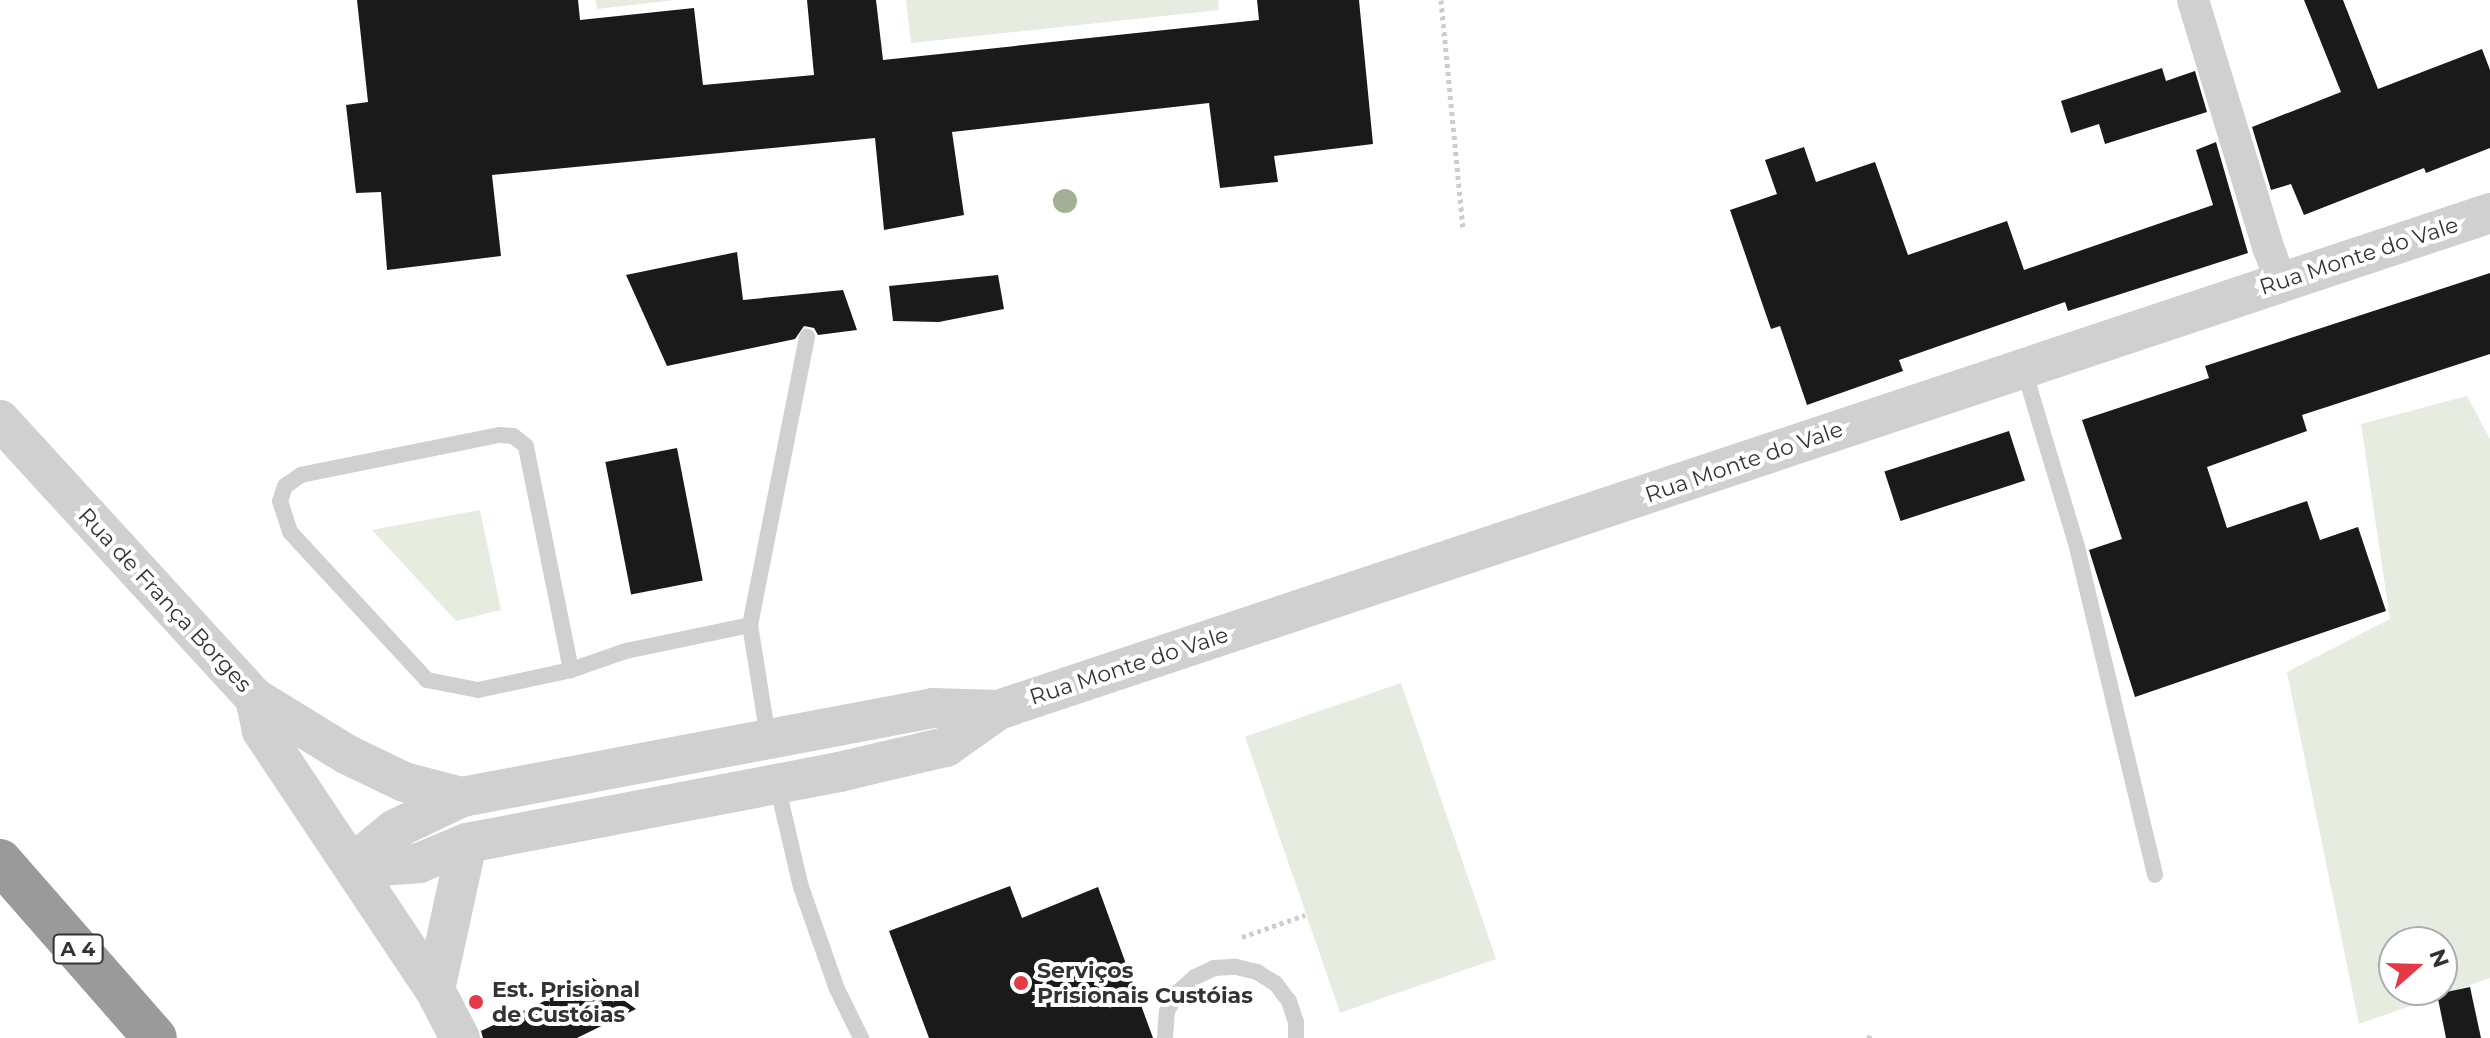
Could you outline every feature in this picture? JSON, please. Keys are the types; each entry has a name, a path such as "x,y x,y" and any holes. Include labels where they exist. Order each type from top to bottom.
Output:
{"highway":[{"name":"A 4","path":"0,861 155,1038"}],"street":[{"path":"2193,0 2281,281"},
{"name":"Rua Monte do Vale","path":"352,864 380,866 419,863 467,843 776,784 946,747 998,710 2490,213"},
{"name":"Rua de França Borges","path":"0,420 255,698 262,731 435,990 460,1038"},
{"name":"Rua Monte do Vale","path":"255,698 346,754 404,782 462,797"},
{"name":"Rua Monte do Vale","path":"352,864 395,829 462,797 692,751 768,740 933,708 998,710"},
{"path":"768,740 776,784"},
{"path":"435,990 467,843"}],"lane":[{"path":"768,740 750,625 807,337"},
{"path":"2023,368 2077,547 2155,875"},
{"path":"571,670 526,446 513,436 499,435 301,475 285,486 280,501 290,532 427,680 441,686 478,690 571,670 626,651 750,625"},
{"path":"776,784 801,887 837,989 861,1038"},
{"path":"1165,1038 1167,1011 1178,992 1195,977 1214,968 1236,967 1257,972 1276,984 1289,1001 1296,1022 1296,1038"}],"path":[{"path":"1441,0 1463,228"},
{"path":"1214,968 1229,941 1305,915"}],"shaded area":[{"path":"596,0 675,0 597,9"},
{"path":"906,0 1218,0 1219,10 911,43"},
{"path":"2467,396 2490,439 2490,978 2458,989 2458,926 2378,926 2378,1006 2410,1006 2359,1024 2287,672 2390,619 2361,424"},
{"path":"480,510 501,610 456,621 372,530"},
{"path":"1401,683 1496,959 1340,1013 1245,737"}],"building":[{"path":"357,0 578,0 580,20 694,8 703,85 814,75 807,0 876,0 883,60 1259,20 1257,0 1359,0 1373,144 1274,156 1278,182 1220,188 1209,103 952,132 964,215 884,230 875,138 492,175 501,256 387,270 381,192 356,193 346,105 368,102"},
{"path":"2304,0 2343,0 2378,89 2482,49 2490,70 2490,148 2426,173 2424,168 2304,215 2291,184 2271,190 2252,127 2341,92"},
{"path":"2162,68 2166,81 2195,71 2207,112 2105,144 2099,124 2071,133 2061,101"},
{"path":"2216,142 2248,253 2068,311 2065,302 1899,360 1903,371 1807,405 1780,326 1771,329 1730,210 1777,194 1765,160 1804,147 1816,182 1875,162 1908,255 2007,221 2024,270 2213,205 2196,150"},
{"path":"737,252 743,300 843,290 857,330 818,335 814,328 804,326 795,339 667,366 626,275"},
{"path":"2490,273 2490,354 2302,415 2307,431 2207,467 2227,528 2307,501 2320,540 2358,527 2386,611 2135,697 2089,550 2122,539 2082,420 2209,378 2205,366"},
{"path":"998,275 1004,309 939,322 893,321 889,286"},
{"path":"2009,431 2025,480 1900,521 1884,471"},
{"path":"677,448 703,581 631,594 605,462"},
{"name":"Serviços Prisionais Custóias","path":"1010,886 1022,918 1098,887 1153,1038 929,1038 889,931"},
{"path":"593,978 636,1009 577,1038 483,1038 481,1031"},
{"path":"2470,987 2481,1038 2446,1038 2439,1006 2458,1006 2458,990"}],"place":[{"name":"Serviços Prisionais Custóias","path":"1021,983"},
{"name":"Est. Prisional de Custóias","path":"476,1002"}]}
